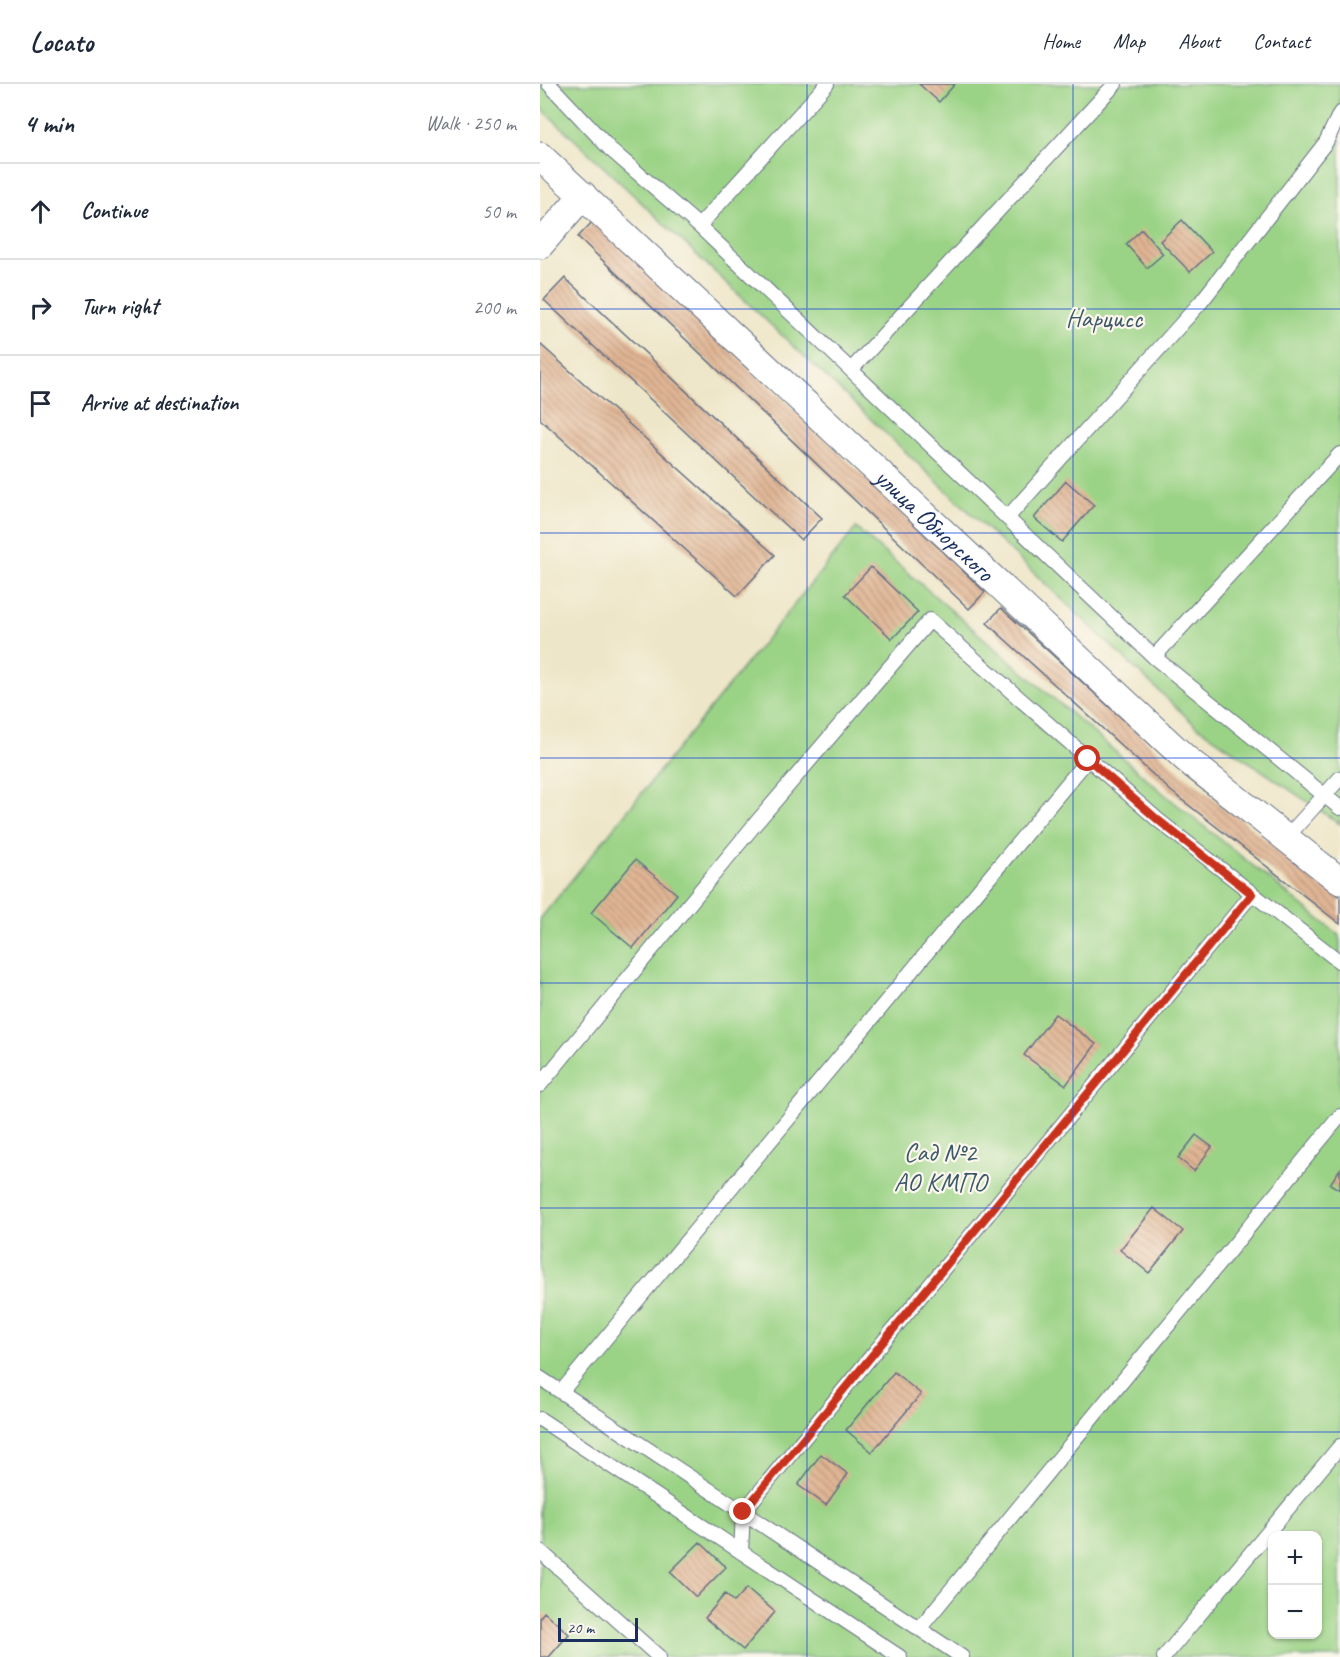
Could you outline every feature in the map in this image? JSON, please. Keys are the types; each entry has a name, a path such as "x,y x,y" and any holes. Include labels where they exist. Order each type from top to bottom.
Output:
{"street":[{"name":"улица Обнорского","path":"540,156 1185,758 1340,881"},
{"path":"540,245 583,195"}],"lane":[{"path":"549,84 610,149 699,226 1154,657 1340,808"},
{"path":"699,226 827,84"},
{"path":"850,370 1115,84"},
{"path":"1007,518 1201,302 1326,142 1340,113"},
{"path":"1154,657 1340,454"},
{"path":"540,1085 756,823 930,620 1158,820 1340,962"},
{"path":"561,1392 1088,759"},
{"path":"1286,838 1340,778"},
{"path":"741,1552 743,1512 1252,894"},
{"path":"920,1629 1340,1116"},
{"path":"540,1378 962,1657"},
{"path":"540,1419 900,1657"},
{"path":"1164,1657 1340,1446"},
{"path":"540,1551 659,1657"}],"green space":[{"name":"Нарцисс","path":"540,84 1340,84 1340,824 1195,725 540,107"},
{"name":"Сад №2 АО КМПО","path":"856,528 1169,798 1340,936 1340,1657 540,1657 540,919"}],"building":[{"path":"919,84 955,84 939,102"},
{"path":"595,219 985,592 969,609 578,237"},
{"path":"1182,220 1212,252 1190,272 1160,241"},
{"path":"1142,229 1163,254 1147,268 1126,244"},
{"path":"565,278 822,518 801,540 544,300"},
{"path":"540,344 775,555 737,596 540,419"},
{"path":"1066,481 1094,505 1062,542 1034,518"},
{"path":"871,567 918,612 892,639 845,595"},
{"path":"1001,608 1185,776 1340,897 1340,924 1172,792 987,623"},
{"path":"635,860 677,894 633,948 591,913"},
{"path":"1055,1014 1096,1044 1066,1085 1024,1055"},
{"path":"1196,1135 1212,1147 1194,1171 1178,1158"},
{"path":"1340,1169 1340,1190 1330,1184"},
{"path":"1154,1208 1183,1231 1149,1273 1120,1250"},
{"path":"894,1372 921,1394 872,1452 846,1430"},
{"path":"821,1454 848,1474 826,1505 798,1485"},
{"path":"700,1542 726,1567 696,1597 670,1572"},
{"path":"747,1588 775,1612 743,1650 705,1618 725,1594 734,1602"},
{"path":"544,1612 569,1634 549,1657 540,1657 540,1617"}],"route":[{"path":"743,1512 1252,894 1158,820 1088,759"}]}
